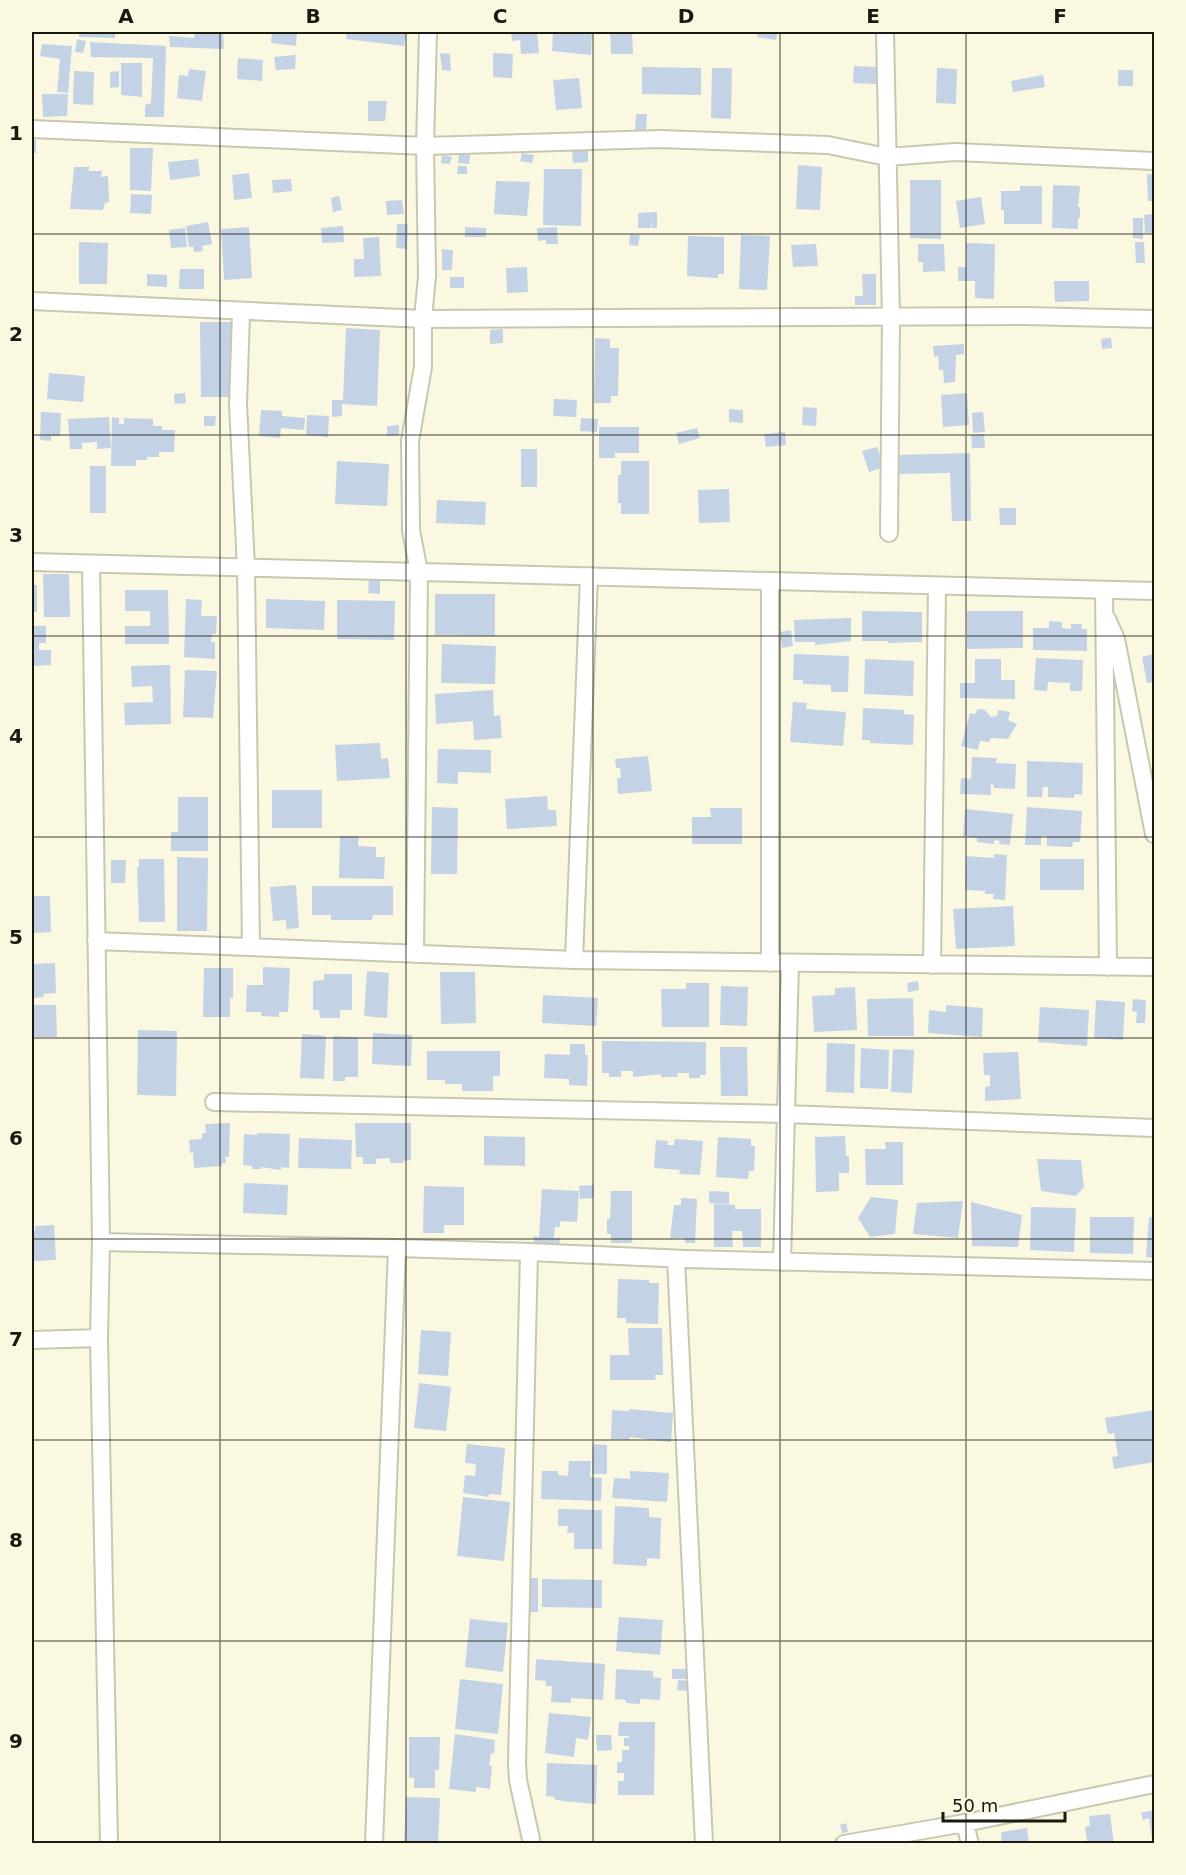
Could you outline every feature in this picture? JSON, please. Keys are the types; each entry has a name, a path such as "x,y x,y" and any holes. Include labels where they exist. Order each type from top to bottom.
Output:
{"street":[{"path":"415,954 419,572 411,530 410,441 423,367 423,320 427,276 425,146 428,32"},
{"path":"885,32 891,318 889,533"},
{"path":"32,129 425,146 660,139 828,145 887,157 955,152 1155,160"},
{"path":"32,302 423,320 1025,316 1155,319"},
{"path":"245,311 242,314 238,404 246,568 251,947"},
{"path":"32,562 1155,591"},
{"path":"91,564 101,1242 99,1338 110,1844"},
{"path":"574,960 589,576"},
{"path":"770,581 770,963"},
{"path":"932,965 937,586"},
{"path":"1104,591 1108,967"},
{"path":"1104,612 1116,639 1155,834"},
{"path":"96,941 574,960 1155,967"},
{"path":"782,1262 790,963"},
{"path":"213,1102 786,1114 1155,1128"},
{"path":"101,1242 397,1248 681,1259 1155,1271"},
{"path":"374,1844 397,1248"},
{"path":"529,1252 517,1763 518,1780 532,1844"},
{"path":"681,1259 705,1844"},
{"path":"32,1340 99,1338"},
{"path":"844,1844 965,1823 1155,1784"},
{"path":"965,1823 970,1844"}],"building":[{"path":"79,32 115,32 115,38 79,37"},
{"path":"195,32 223,34 224,49 170,47 169,36 194,38"},
{"path":"272,32 297,32 296,46 271,43"},
{"path":"347,32 406,32 404,46 346,39"},
{"path":"511,32 537,32 539,53 521,54 520,40 512,41"},
{"path":"553,32 592,32 591,55 552,51"},
{"path":"610,32 632,32 633,54 611,54"},
{"path":"758,32 778,32 776,40 757,37"},
{"path":"77,39 86,41 83,53 75,52"},
{"path":"90,42 166,46 164,117 145,117 145,105 151,103 153,58 91,57"},
{"path":"42,44 72,46 68,93 57,92 60,59 40,56"},
{"path":"440,53 450,54 451,71 442,70"},
{"path":"493,53 513,54 512,78 493,77"},
{"path":"296,55 295,69 276,70 274,57"},
{"path":"238,58 263,60 262,81 237,79"},
{"path":"121,63 142,63 142,97 121,95"},
{"path":"854,66 876,67 876,84 853,83"},
{"path":"642,67 701,68 701,95 642,94"},
{"path":"712,68 732,68 731,119 711,118"},
{"path":"937,68 957,69 956,104 936,103"},
{"path":"189,69 206,71 202,101 177,98 179,75 188,76"},
{"path":"1118,70 1133,70 1133,86 1118,86"},
{"path":"74,71 94,72 93,105 73,104"},
{"path":"119,71 119,87 110,88 110,72"},
{"path":"1043,75 1045,87 1013,92 1011,81"},
{"path":"579,78 582,108 556,110 553,80"},
{"path":"42,94 68,94 67,116 43,117"},
{"path":"368,101 387,101 385,121 368,121"},
{"path":"636,114 647,114 646,130 635,130"},
{"path":"36,139 36,153 32,153 32,140"},
{"path":"130,148 153,148 151,191 130,190"},
{"path":"588,150 588,162 573,163 572,151"},
{"path":"522,153 534,155 532,163 520,161"},
{"path":"459,154 470,155 469,164 458,163"},
{"path":"442,155 452,157 450,164 441,163"},
{"path":"198,159 200,176 170,180 168,162"},
{"path":"798,165 822,167 820,210 796,209"},
{"path":"458,166 467,166 467,174 457,174"},
{"path":"74,167 90,167 88,171 102,171 101,177 108,176 109,202 105,203 103,210 70,209"},
{"path":"544,169 582,169 581,226 543,225"},
{"path":"249,173 252,198 234,200 232,175"},
{"path":"1147,174 1154,174 1154,201 1148,201"},
{"path":"291,179 292,191 273,193 272,180"},
{"path":"910,180 941,180 941,239 910,238"},
{"path":"496,181 530,182 527,216 494,214"},
{"path":"1053,185 1080,186 1078,229 1052,228"},
{"path":"1020,186 1042,186 1042,224 1004,224 1001,191 1020,191"},
{"path":"131,194 152,195 151,214 130,213"},
{"path":"339,196 342,210 333,212 331,198"},
{"path":"981,197 985,224 960,228 956,201"},
{"path":"402,200 404,214 387,215 386,201"},
{"path":"657,212 657,228 652,228 651,217 651,228 638,228 638,213"},
{"path":"1154,214 1154,233 1145,233 1144,215"},
{"path":"1133,218 1143,218 1143,239 1133,238"},
{"path":"208,222 212,244 202,246 203,251 194,252 193,246 189,247 186,226"},
{"path":"397,224 408,224 407,249 396,248"},
{"path":"343,226 344,242 322,243 321,228"},
{"path":"249,227 252,278 224,280 221,229"},
{"path":"465,227 486,228 486,237 465,237"},
{"path":"557,227 558,244 546,244 546,240 538,241 537,228"},
{"path":"185,228 187,247 171,248 169,230"},
{"path":"630,234 640,235 638,246 629,245"},
{"path":"741,235 770,236 767,290 739,289"},
{"path":"688,236 724,237 724,274 718,274 718,278 687,276"},
{"path":"379,237 381,276 354,277 354,259 364,259 363,238"},
{"path":"79,242 108,243 107,284 79,284"},
{"path":"1135,242 1144,242 1145,263 1136,263"},
{"path":"966,243 995,244 994,299 975,298 975,281 958,281 958,267 966,267"},
{"path":"816,244 818,266 793,267 791,245"},
{"path":"918,244 944,244 945,271 923,272 923,262 918,262"},
{"path":"442,249 453,250 452,270 442,270"},
{"path":"527,267 528,292 507,293 506,268"},
{"path":"180,269 204,269 204,289 179,289"},
{"path":"147,274 167,275 167,287 147,286"},
{"path":"862,274 876,274 876,305 855,305 855,296 863,296"},
{"path":"450,277 464,277 464,288 450,288"},
{"path":"1054,281 1089,281 1089,301 1055,302"},
{"path":"200,322 234,322 235,397 201,397"},
{"path":"346,328 380,330 377,406 342,404 342,416 332,417 332,400 343,400"},
{"path":"503,329 503,343 490,344 490,330"},
{"path":"595,338 610,339 610,348 619,348 618,396 611,396 611,403 594,403"},
{"path":"1111,338 1112,348 1102,349 1101,339"},
{"path":"964,344 964,354 956,355 955,382 944,383 943,370 939,370 938,356 934,357 933,346"},
{"path":"49,373 85,376 83,402 47,399"},
{"path":"185,393 186,403 175,404 174,394"},
{"path":"967,393 969,425 943,427 941,395"},
{"path":"554,399 577,400 576,417 553,416"},
{"path":"803,407 817,408 816,426 802,425"},
{"path":"729,409 743,410 743,423 729,422"},
{"path":"261,410 282,411 282,416 305,418 304,430 281,428 280,438 259,436"},
{"path":"41,412 61,413 60,436 51,436 51,441 40,440"},
{"path":"983,412 985,432 973,433 972,413"},
{"path":"307,415 329,416 328,437 306,435"},
{"path":"204,416 216,416 215,426 204,426"},
{"path":"109,417 111,448 97,449 97,442 82,443 82,449 70,449 68,419"},
{"path":"112,417 119,418 119,424 124,424 124,418 153,419 153,426 162,426 162,430 175,430 174,452 159,452 159,457 136,460 136,466 111,466"},
{"path":"581,418 598,419 597,432 580,431"},
{"path":"399,425 399,435 387,436 387,426"},
{"path":"599,427 639,427 639,453 615,453 615,458 599,458"},
{"path":"697,428 700,438 679,444 676,433"},
{"path":"785,432 786,445 766,447 764,434"},
{"path":"984,434 985,448 972,448 971,435"},
{"path":"877,447 884,467 869,472 862,451"},
{"path":"521,449 537,449 537,487 521,487"},
{"path":"970,453 971,521 952,521 950,473 897,474 897,455"},
{"path":"337,461 389,464 387,506 335,504"},
{"path":"621,461 649,461 649,514 621,514 621,503 618,503 618,475 621,475"},
{"path":"90,466 106,466 106,513 90,513"},
{"path":"729,489 730,522 699,523 698,490"},
{"path":"437,500 486,502 485,525 436,523"},
{"path":"999,508 1016,508 1016,525 1000,525"},
{"path":"43,574 69,574 70,617 44,617"},
{"path":"369,579 380,580 380,594 368,593"},
{"path":"32,585 37,585 37,612 32,612"},
{"path":"125,590 168,590 169,644 125,644 125,626 150,626 150,611 125,611"},
{"path":"435,594 495,594 495,636 435,635"},
{"path":"186,599 202,600 201,616 217,616 216,634 212,634 211,642 215,642 215,659 184,657"},
{"path":"266,599 325,601 324,630 266,628"},
{"path":"337,600 395,601 394,640 337,639"},
{"path":"862,611 922,612 922,642 862,641"},
{"path":"967,611 1023,611 1023,648 967,649"},
{"path":"851,618 851,641 815,645 815,642 795,642 794,620"},
{"path":"1049,621 1062,622 1062,628 1071,629 1071,624 1082,624 1082,629 1087,629 1087,651 1033,650 1033,628 1049,628"},
{"path":"32,626 46,626 46,643 39,643 39,650 51,650 51,665 32,666"},
{"path":"791,630 793,646 782,648 780,632"},
{"path":"442,644 496,646 495,684 441,683"},
{"path":"794,654 849,656 848,692 831,692 831,685 803,684 803,680 793,680"},
{"path":"1154,654 1154,682 1147,683 1142,657"},
{"path":"1036,658 1083,660 1082,691 1070,691 1070,683 1048,682 1047,691 1034,690"},
{"path":"865,659 914,661 913,696 864,694"},
{"path":"975,659 1001,659 1001,680 1015,680 1015,699 960,698 960,683 975,683"},
{"path":"170,665 171,724 125,725 124,703 153,702 152,686 132,687 131,666"},
{"path":"185,670 217,671 213,718 183,717"},
{"path":"493,690 494,716 500,715 502,738 474,740 473,721 436,724 435,694"},
{"path":"793,702 807,703 806,709 846,712 843,746 790,742"},
{"path":"863,708 904,710 904,714 914,715 913,745 870,743 870,740 862,740"},
{"path":"981,709 991,717 997,716 998,710 1010,712 1008,720 1017,724 1008,739 991,738 989,742 980,741 978,750 961,746 970,713 975,714"},
{"path":"380,743 381,759 388,758 390,778 337,781 335,745"},
{"path":"438,749 491,750 491,773 458,772 458,784 437,783"},
{"path":"648,756 652,791 618,794 617,778 621,778 620,768 616,768 615,759"},
{"path":"972,757 997,758 996,763 1016,764 1015,789 994,788 991,784 991,795 960,794 961,778 971,779"},
{"path":"1027,761 1083,763 1082,795 1074,794 1074,798 1048,797 1048,787 1043,787 1042,797 1027,797"},
{"path":"272,790 322,790 322,828 272,828"},
{"path":"547,796 548,810 556,810 557,826 507,829 505,799"},
{"path":"178,797 208,797 208,851 171,851 171,832 178,832"},
{"path":"432,807 458,808 457,874 431,874"},
{"path":"1027,807 1082,811 1080,842 1073,842 1072,847 1047,846 1047,836 1041,836 1041,845 1025,845"},
{"path":"710,808 742,808 742,844 692,844 692,817 711,817"},
{"path":"965,809 1013,814 1010,845 999,844 1000,841 994,840 994,844 977,842 977,838 963,836"},
{"path":"340,836 359,836 358,846 376,847 376,857 385,857 384,879 339,878"},
{"path":"994,854 1007,855 1005,900 993,899 994,894 985,894 985,891 965,890 966,856 994,858"},
{"path":"177,857 208,858 207,931 177,931"},
{"path":"139,859 164,859 165,922 139,922 137,867 139,867"},
{"path":"1040,859 1084,859 1084,890 1040,890"},
{"path":"111,860 126,860 125,883 111,883"},
{"path":"296,885 299,928 286,929 286,920 273,921 270,887"},
{"path":"312,886 393,886 393,915 373,915 372,920 331,920 331,915 312,915"},
{"path":"33,896 50,896 51,932 32,933"},
{"path":"1013,906 1015,946 956,949 953,909"},
{"path":"55,963 56,993 33,998 32,964"},
{"path":"263,967 290,968 288,1012 279,1012 279,1017 261,1016 262,1012 246,1012 247,985 263,985"},
{"path":"204,968 233,968 233,998 230,998 230,1017 203,1017"},
{"path":"367,971 389,973 387,1018 364,1016"},
{"path":"440,972 475,972 476,1023 441,1024"},
{"path":"324,974 352,974 352,1010 340,1010 340,1018 320,1018 319,1010 313,1010 313,981 324,980"},
{"path":"918,981 919,990 908,992 907,983"},
{"path":"686,983 709,983 709,1027 662,1027 661,989 686,989"},
{"path":"721,986 748,987 747,1026 720,1025"},
{"path":"855,987 857,1030 814,1032 812,996 835,995 835,988"},
{"path":"543,995 598,998 596,1026 542,1023"},
{"path":"913,998 914,1036 868,1036 867,999"},
{"path":"1133,999 1146,1000 1145,1023 1136,1023 1137,1012 1132,1011"},
{"path":"1096,1000 1125,1002 1123,1040 1094,1038"},
{"path":"32,1005 56,1005 57,1037 32,1037"},
{"path":"946,1005 983,1008 982,1037 928,1033 929,1010 946,1012"},
{"path":"1040,1007 1089,1010 1087,1046 1038,1042"},
{"path":"138,1030 177,1031 176,1096 137,1095"},
{"path":"373,1033 412,1035 411,1066 372,1064"},
{"path":"302,1034 326,1036 324,1079 300,1078"},
{"path":"333,1036 358,1037 358,1077 345,1077 345,1081 333,1081"},
{"path":"602,1041 706,1042 706,1075 700,1075 700,1078 689,1078 689,1073 677,1073 678,1077 661,1077 661,1074 633,1077 633,1071 621,1071 621,1077 609,1077 609,1073 602,1073"},
{"path":"827,1043 855,1044 854,1093 826,1092"},
{"path":"570,1044 585,1044 585,1055 588,1055 587,1086 569,1085 569,1079 544,1078 545,1054 570,1055"},
{"path":"720,1047 747,1047 748,1096 721,1096"},
{"path":"861,1048 889,1050 888,1089 860,1088"},
{"path":"893,1049 914,1050 912,1093 891,1092"},
{"path":"427,1051 500,1051 500,1076 493,1076 493,1091 462,1091 462,1084 445,1084 445,1080 427,1080"},
{"path":"1018,1052 1021,1099 985,1101 985,1087 990,1086 990,1075 984,1075 983,1053"},
{"path":"230,1123 229,1157 225,1157 226,1163 222,1163 222,1166 194,1168 193,1152 190,1153 189,1140 202,1139 202,1133 206,1133 205,1124"},
{"path":"355,1123 411,1123 411,1160 403,1161 403,1163 390,1163 390,1158 376,1159 376,1164 363,1164 363,1157 356,1157"},
{"path":"257,1133 290,1134 289,1168 252,1169 252,1166 243,1165 244,1134 257,1135"},
{"path":"484,1136 525,1137 525,1166 484,1165"},
{"path":"845,1136 846,1156 849,1156 849,1173 839,1173 839,1191 816,1192 815,1137"},
{"path":"718,1137 751,1139 751,1146 755,1146 754,1171 749,1171 748,1179 716,1177"},
{"path":"299,1138 352,1140 351,1169 298,1168"},
{"path":"675,1139 703,1141 700,1175 679,1174 680,1170 654,1168 656,1140 668,1141 667,1145 674,1145"},
{"path":"885,1142 903,1142 903,1185 866,1185 865,1149 886,1149"},
{"path":"1037,1159 1081,1160 1084,1187 1076,1196 1041,1191"},
{"path":"244,1183 288,1185 287,1215 243,1213"},
{"path":"594,1185 594,1198 580,1199 579,1186"},
{"path":"424,1186 464,1187 464,1225 444,1225 444,1233 423,1233"},
{"path":"542,1189 579,1191 577,1222 560,1221 560,1227 555,1227 554,1238 560,1238 559,1249 533,1248 534,1236 539,1237"},
{"path":"611,1191 632,1191 632,1243 611,1243 611,1234 607,1234"},
{"path":"709,1191 729,1192 729,1204 709,1203"},
{"path":"871,1197 898,1200 895,1234 870,1237 858,1218"},
{"path":"681,1198 697,1199 695,1243 685,1243 685,1238 670,1238 674,1205 681,1205"},
{"path":"963,1201 958,1238 913,1234 917,1203"},
{"path":"971,1202 1022,1215 1018,1247 972,1246"},
{"path":"714,1204 735,1205 735,1209 761,1209 761,1247 743,1247 742,1231 732,1231 733,1247 714,1247"},
{"path":"1031,1207 1076,1208 1074,1252 1030,1250"},
{"path":"1090,1217 1134,1217 1133,1254 1090,1253"},
{"path":"1149,1217 1154,1218 1154,1258 1146,1257"},
{"path":"54,1225 56,1260 32,1261 32,1231 35,1231 35,1226"},
{"path":"618,1279 649,1280 649,1283 659,1283 658,1324 626,1323 626,1318 617,1318"},
{"path":"628,1328 662,1328 663,1375 655,1375 656,1380 610,1380 610,1355 629,1355"},
{"path":"421,1330 451,1332 448,1376 418,1374"},
{"path":"419,1383 451,1387 446,1431 414,1428"},
{"path":"629,1409 673,1413 671,1442 630,1437 629,1440 611,1439 612,1410 629,1411"},
{"path":"1154,1410 1154,1462 1114,1469 1112,1457 1118,1456 1114,1433 1108,1434 1105,1418"},
{"path":"467,1444 505,1448 501,1495 489,1494 489,1497 463,1493 465,1475 475,1476 476,1464 465,1463"},
{"path":"593,1444 607,1445 607,1474 592,1474"},
{"path":"569,1461 591,1461 590,1477 602,1478 601,1501 541,1499 542,1471 558,1471 558,1475 568,1476"},
{"path":"630,1471 669,1473 667,1502 612,1498 614,1478 630,1479"},
{"path":"463,1497 510,1502 504,1561 457,1556"},
{"path":"615,1506 649,1508 649,1517 661,1518 660,1559 647,1558 647,1566 613,1564"},
{"path":"558,1509 602,1510 602,1549 574,1549 574,1533 567,1533 568,1526 558,1526"},
{"path":"527,1578 538,1578 538,1612 528,1612"},
{"path":"542,1579 602,1580 602,1608 542,1607"},
{"path":"619,1617 663,1620 660,1655 616,1651"},
{"path":"470,1619 508,1623 503,1672 465,1667"},
{"path":"536,1659 605,1664 603,1700 571,1698 571,1703 551,1702 552,1686 546,1686 546,1681 535,1680"},
{"path":"616,1669 653,1671 653,1677 661,1678 660,1700 640,1699 640,1704 615,1699"},
{"path":"672,1669 687,1669 687,1679 672,1679"},
{"path":"460,1679 503,1684 498,1734 455,1729"},
{"path":"678,1680 689,1681 688,1691 677,1690"},
{"path":"549,1713 591,1717 588,1740 576,1738 574,1757 545,1753"},
{"path":"619,1722 655,1722 654,1795 618,1795 618,1781 624,1781 624,1773 617,1773 617,1762 622,1762 622,1750 629,1750 629,1746 624,1746 624,1738 629,1738 629,1736 618,1736"},
{"path":"455,1734 495,1740 494,1754 491,1753 489,1765 492,1766 490,1789 476,1787 476,1792 449,1789"},
{"path":"596,1735 611,1735 612,1750 597,1751"},
{"path":"409,1737 440,1737 439,1770 435,1770 435,1788 414,1788 414,1778 409,1778"},
{"path":"547,1763 597,1765 596,1804 561,1801 555,1800 555,1797 546,1796"},
{"path":"406,1797 440,1798 438,1844 404,1844"},
{"path":"1154,1810 1154,1839 1152,1840 1149,1818 1143,1820 1141,1813"},
{"path":"1110,1814 1114,1844 1092,1844 1092,1841 1087,1841 1085,1827 1090,1826 1089,1816"},
{"path":"846,1823 848,1832 842,1833 840,1825"},
{"path":"1027,1828 1029,1844 1002,1844 1001,1832"}]}
